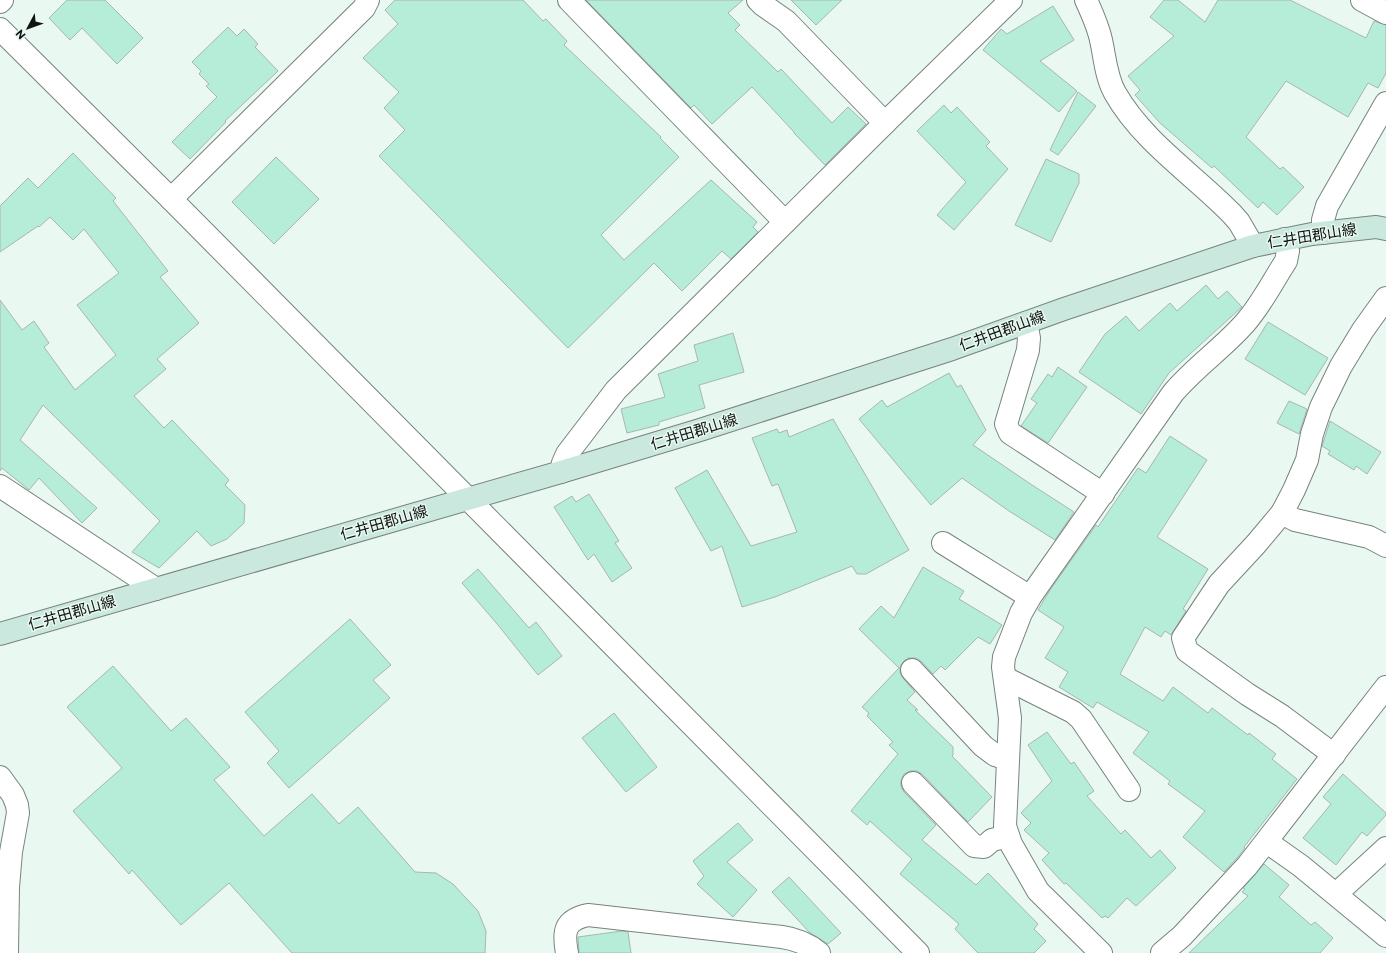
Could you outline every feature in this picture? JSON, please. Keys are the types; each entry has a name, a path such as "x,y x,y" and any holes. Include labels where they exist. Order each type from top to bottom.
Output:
{"main road":[{"name":"仁井田郡山線","path":"0,634 715,426 952,349 1026,322 1253,246 1323,233 1376,227 1386,229"}],"street":[{"path":"171,199 364,8 368,0"},
{"path":"569,0 785,222"},
{"path":"758,0 786,21 885,123"},
{"path":"561,472 567,454 616,390 1011,0"},
{"path":"1362,0 1386,13"},
{"path":"1093,4 1108,77 1115,93 1136,123 1232,214 1239,222 1253,246"},
{"path":"0,29 171,199 918,953"},
{"path":"1323,233 1323,220 1327,206 1386,103"},
{"path":"1101,953 1038,891 1008,836 1005,826 1005,812 1010,718 1003,667 1004,657 1021,613 1030,597 1174,393 1185,379 1240,329 1251,316 1286,261 1288,251 1285,239"},
{"path":"1334,755 1282,716 1247,694 1187,651 1183,638 1219,584 1282,513 1307,460 1312,434 1321,407 1341,366 1363,330 1386,298"},
{"path":"1026,322 1029,338 1028,350 1006,424 1010,433 1103,494"},
{"path":"0,486 156,589"},
{"path":"1282,513 1295,520 1369,537 1386,546"},
{"path":"943,543 1030,597"},
{"path":"912,670 983,746 995,755 1008,759"},
{"path":"1005,678 1073,712 1080,719 1129,790"},
{"path":"1162,953 1182,936 1247,866 1386,687"},
{"path":"0,777 13,795 18,813 11,852 8,887 7,953"},
{"path":"913,783 974,846 984,847 992,840 1008,836"},
{"path":"1267,842 1301,866 1386,936"},
{"path":"1336,894 1386,848"},
{"path":"567,953 564,938 569,925 580,917 588,915 793,938 811,946 819,953"}],"building":[{"path":"67,0 105,0 143,38 117,64 82,28 70,40 49,18"},
{"path":"395,0 523,0 543,21 546,19 567,41 564,45 661,137 660,138 679,157 601,235 624,260 711,180 757,222 753,227 758,232 731,259 722,251 682,291 654,263 568,348 379,156 405,130 384,108 399,92 363,58 398,24 385,10"},
{"path":"586,0 743,0 728,13 740,25 735,30 778,72 781,69 832,123 848,107 866,124 825,165 752,87 712,124 694,105 691,108"},
{"path":"791,0 842,0 816,25"},
{"path":"1164,0 1178,0 1205,22 1218,0 1290,0 1366,38 1374,21 1386,25 1386,73 1378,88 1368,83 1348,117 1286,81 1246,137 1280,169 1283,167 1304,187 1277,215 1263,202 1258,208 1214,166 1212,168 1160,123 1135,95 1140,90 1128,76 1174,36 1150,17"},
{"path":"1053,6 1074,40 1040,61 1077,91 1059,112 983,50 1001,29 1007,34"},
{"path":"228,27 237,36 244,29 258,44 255,47 278,71 225,121 226,122 190,159 172,142 217,97 206,86 209,84 199,74 201,71 192,62"},
{"path":"1078,92 1096,106 1058,155 1050,150"},
{"path":"944,105 951,113 957,107 990,142 986,146 1008,169 954,230 937,215 966,182 917,131"},
{"path":"73,153 116,198 113,201 168,271 160,277 199,323 157,359 166,369 134,396 164,428 172,420 229,480 225,485 245,505 244,523 227,539 211,546 197,531 159,568 132,552 160,521 43,405 20,440 97,508 82,523 39,478 29,490 2,468 0,471 0,300 22,330 34,321 49,343 44,347 75,390 116,355 77,305 119,273 84,229 73,240 50,217 39,227 38,226 0,252 0,206 28,178 38,188"},
{"path":"276,157 319,199 274,244 232,202"},
{"path":"1046,159 1079,174 1079,183 1051,242 1015,225"},
{"path":"1206,285 1218,299 1227,291 1242,307 1169,373 1141,414 1079,372 1105,334 1126,316 1139,331 1170,303 1177,311"},
{"path":"1268,322 1328,358 1305,395 1245,359"},
{"path":"733,333 744,372 699,385 705,408 659,422 659,425 627,433 621,409 665,397 658,374 698,361 694,345"},
{"path":"1058,367 1087,387 1048,443 1021,426 1037,403 1031,399 1048,374 1052,377"},
{"path":"949,373 957,387 961,385 986,430 973,445 1074,512 1055,540 1009,511 962,478 931,505 859,419 882,400 887,407"},
{"path":"1289,401 1307,409 1299,434 1277,423"},
{"path":"833,419 909,550 866,574 857,574 852,566 775,597 742,607 722,546 711,551 675,488 707,470 751,546 797,532 778,484 772,486 752,438 777,429 779,433 787,430 789,437"},
{"path":"1330,421 1381,452 1367,474 1356,466 1354,470 1328,454 1330,451 1322,446"},
{"path":"1170,436 1207,460 1157,537 1208,569 1183,609 1186,611 1171,635 1165,631 1161,637 1145,627 1120,674 1163,701 1173,687 1208,713 1212,708 1248,735 1249,733 1276,754 1272,759 1297,779 1244,847 1245,848 1224,872 1183,837 1205,811 1168,784 1170,781 1133,753 1149,732 1097,702 1093,708 1059,687 1068,672 1045,658 1064,627 1038,610 1050,590 1096,525 1098,527 1138,468 1146,473"},
{"path":"589,494 619,541 615,543 632,568 612,582 594,554 588,560 554,507 572,496 576,502"},
{"path":"923,567 964,591 959,599 1002,625 990,644 978,637 945,670 941,666 933,674 921,661 915,658 909,658 904,661 900,667 900,673 903,678 915,692 907,700 918,710 915,710 953,747 952,756 992,797 968,822 922,774 917,771 910,771 904,774 901,780 901,786 904,792 936,825 922,840 976,885 988,873 1038,924 1034,929 1046,941 1034,953 978,953 955,929 959,924 900,874 912,859 870,821 867,825 851,811 898,754 889,745 893,742 867,716 869,713 862,707 899,668 859,629 881,606 894,618"},
{"path":"478,569 529,628 536,622 562,656 538,675 462,583"},
{"path":"350,619 391,665 373,680 390,698 289,788 267,763 279,751 245,712"},
{"path":"113,666 171,731 186,718 230,767 214,780 264,836 312,794 339,824 358,807 415,872 436,873 453,884 478,911 486,931 485,953 292,953 229,883 181,925 132,870 129,874 73,811 122,768 67,707"},
{"path":"614,713 657,767 626,792 582,738"},
{"path":"1047,732 1071,764 1074,762 1094,791 1087,796 1121,834 1125,830 1151,858 1160,850 1176,868 1136,906 1127,898 1108,918 1105,916 1102,918 1066,883 1064,884 1042,860 1049,853 1024,830 1031,823 1021,813 1052,781 1028,745"},
{"path":"1343,774 1386,813 1386,815 1367,836 1362,832 1336,865 1303,838 1331,804 1323,797"},
{"path":"738,823 753,840 727,862 757,890 733,917 697,884 704,876 693,861"},
{"path":"1264,864 1289,885 1279,897 1311,925 1315,922 1333,938 1320,953 1189,953 1248,896 1242,892 1245,889 1243,888"},
{"path":"789,877 841,933 828,944 809,932 772,892"},
{"path":"622,931 628,932 631,953 579,953 578,937"}]}
